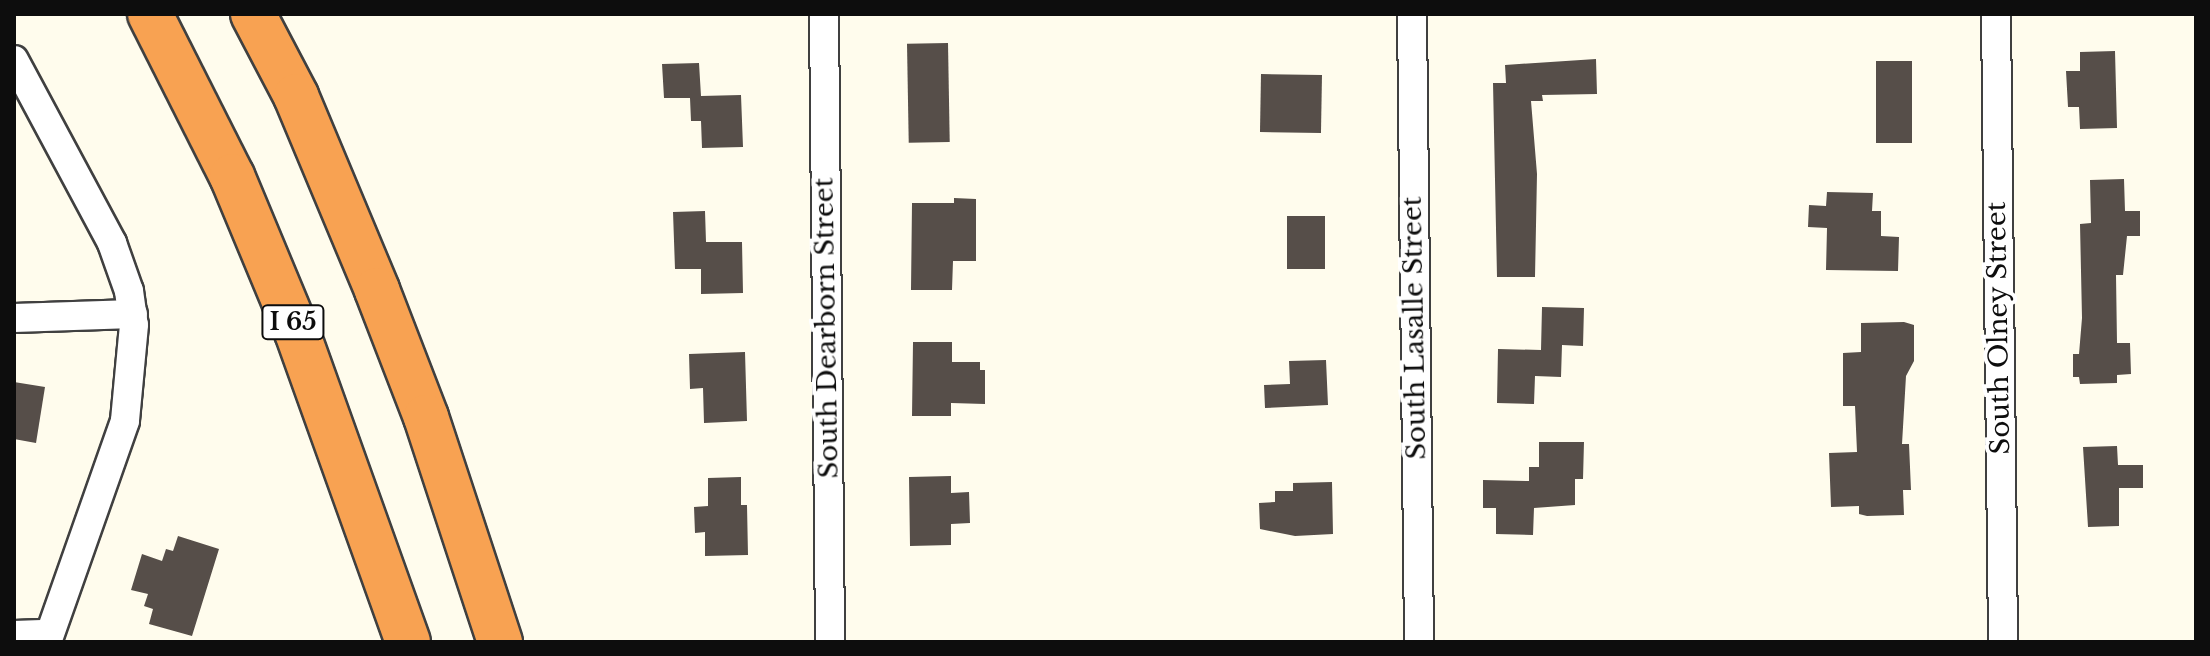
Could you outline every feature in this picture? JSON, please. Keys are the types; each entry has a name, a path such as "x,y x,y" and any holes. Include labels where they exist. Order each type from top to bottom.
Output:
{"highway":[{"name":"I 65","path":"150,14 232,176 285,303 339,439 408,642"},
{"path":"253,14 296,96 377,290 426,417 500,642"}],"street":[{"name":"South Dearborn Street","path":"824,14 830,642"},
{"name":"South Lasalle Street","path":"1412,14 1419,642"},
{"name":"South Olney Street","path":"1996,14 2003,642"},
{"path":"14,60 112,243 133,314 134,357 125,421 48,638 14,635"},
{"path":"14,318 133,314"}],"building":[{"path":"948,43 950,142 909,143 907,44"},
{"path":"2115,51 2117,128 2080,129 2079,107 2068,107 2066,71 2080,71 2080,52"},
{"path":"1596,59 1597,94 1542,95 1543,101 1531,101 1537,174 1535,277 1497,277 1493,83 1506,83 1505,65"},
{"path":"1876,61 1912,61 1912,143 1876,143"},
{"path":"699,63 701,96 741,95 743,147 702,148 701,121 691,121 690,98 664,98 662,64"},
{"path":"1261,74 1322,75 1321,133 1260,132"},
{"path":"2124,179 2125,211 2140,211 2140,236 2127,236 2123,275 2116,275 2117,343 2130,343 2131,374 2117,375 2117,383 2080,384 2079,377 2073,377 2073,354 2079,354 2082,318 2080,224 2091,223 2090,180"},
{"path":"1827,192 1873,193 1872,211 1881,211 1881,236 1899,237 1898,271 1826,270 1827,228 1808,227 1809,205 1826,206"},
{"path":"954,198 976,199 976,261 953,261 952,290 911,290 912,203 954,203"},
{"path":"705,211 706,242 742,242 743,293 701,294 701,269 675,269 673,212"},
{"path":"1287,216 1325,216 1325,269 1287,269"},
{"path":"1542,307 1584,308 1583,346 1562,345 1561,377 1535,376 1534,404 1497,403 1498,349 1541,350"},
{"path":"1904,322 1914,325 1914,361 1906,376 1902,444 1909,444 1911,490 1903,490 1904,515 1867,516 1859,514 1859,506 1831,507 1829,453 1857,452 1855,406 1843,406 1843,353 1861,352 1861,323"},
{"path":"913,342 952,342 952,362 980,362 980,370 985,370 985,404 951,403 951,416 912,416"},
{"path":"745,352 747,421 704,423 703,388 690,389 689,354"},
{"path":"1326,360 1328,405 1265,408 1264,385 1290,384 1289,361"},
{"path":"14,382 45,387 36,443 14,439"},
{"path":"1539,442 1584,442 1583,479 1575,479 1575,505 1534,508 1533,535 1496,534 1496,508 1483,508 1483,480 1529,481 1529,467 1539,467"},
{"path":"2117,446 2118,465 2143,465 2143,488 2119,488 2119,526 2088,527 2083,447"},
{"path":"951,476 951,493 969,492 970,523 951,524 951,545 910,546 909,477"},
{"path":"741,477 741,505 747,505 748,555 705,556 705,532 695,533 694,507 708,506 708,478"},
{"path":"1332,482 1333,534 1295,536 1260,529 1259,503 1275,502 1275,491 1293,491 1293,483"},
{"path":"178,536 219,549 192,636 149,624 153,609 144,606 148,594 131,590 142,554 162,561 166,549 173,551"}]}
